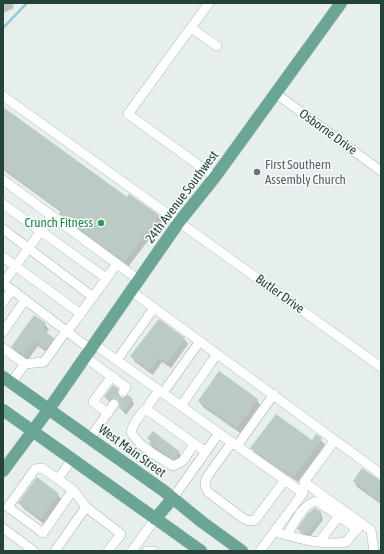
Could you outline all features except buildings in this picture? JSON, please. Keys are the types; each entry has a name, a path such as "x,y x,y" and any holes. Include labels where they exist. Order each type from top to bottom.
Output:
{"main road":[{"name":"24th Avenue Southwest","path":"3,471 49,409 179,222 215,177 341,3"},
{"name":"West Main Street","path":"7,380 173,498 202,522 242,551"},
{"path":"3,410 201,551"},
{"path":"155,519 173,498"}],"street":[{"path":"209,3 128,114 215,177"},
{"path":"191,28 217,46"},
{"name":"Osborne Drive","path":"275,93 381,170"},
{"name":"Butler Drive","path":"3,96 381,367"},
{"path":"3,180 139,280"},
{"path":"3,204 106,278"},
{"path":"52,216 3,283 90,350 112,376 126,387 123,392"},
{"path":"3,229 93,296"},
{"path":"3,257 81,314"},
{"path":"7,380 25,364 44,362 117,264"},
{"path":"3,302 12,290"},
{"path":"131,291 274,394 381,474"},
{"path":"3,332 25,300"},
{"path":"117,360 154,308"},
{"path":"194,444 183,461 173,466 134,438 131,432 134,423 161,392 200,341"},
{"path":"3,348 25,364"},
{"path":"90,350 117,360 303,493"},
{"path":"181,406 217,354"},
{"path":"108,413 93,402 112,376"},
{"path":"274,394 207,477 205,487 208,492 250,521 255,520 285,480"},
{"path":"90,438 114,404"},
{"path":"146,409 206,452"},
{"path":"173,498 219,434"},
{"path":"260,551 303,493 304,482 335,440"},
{"path":"58,479 72,459"},
{"path":"73,490 43,533 8,507 35,469 42,468 73,490 86,508 121,534 108,551"},
{"path":"304,482 359,526"},
{"path":"287,535 310,502 316,501 339,516 370,530 374,551"},
{"path":"55,551 86,508"},
{"path":"319,542 339,516"},
{"path":"132,551 155,519"},
{"path":"275,532 333,544 346,542 359,526"},
{"path":"3,528 34,551"},
{"path":"147,551 153,551"}],"waterway":[{"path":"3,28 27,3"}],"tunnel":[{"path":"114,404 123,392"}],"place":[{"name":"First Southern Assembly Church","path":"257,172"},
{"name":"Crunch Fitness","path":"101,223"}]}
